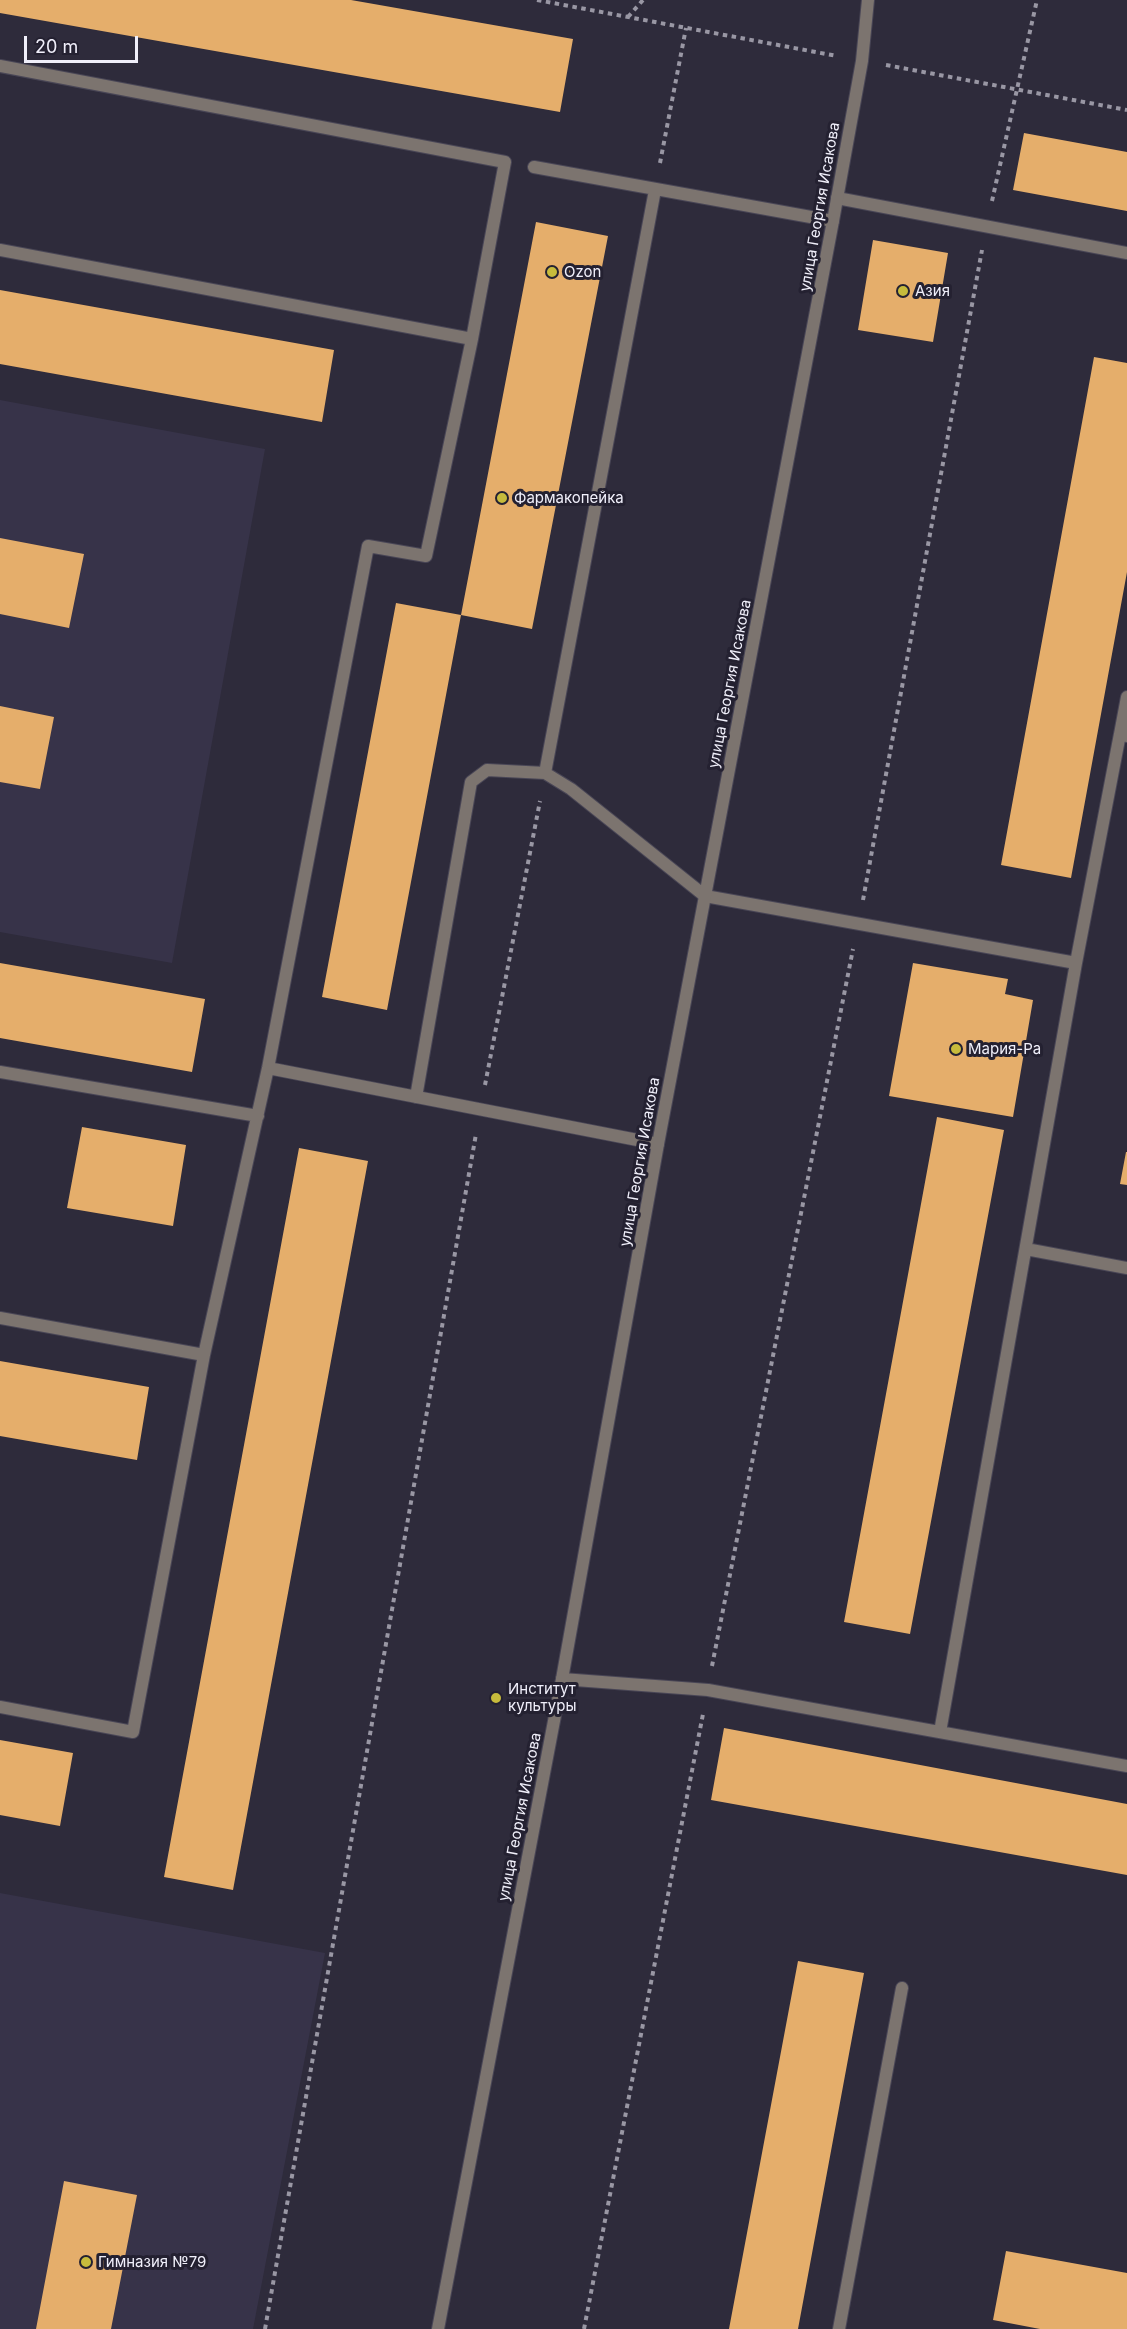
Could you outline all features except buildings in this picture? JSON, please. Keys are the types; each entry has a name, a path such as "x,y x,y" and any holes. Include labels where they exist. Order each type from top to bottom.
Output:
{"street":[{"name":"улица Георгия Исакова","path":"438,2329 562,1679 658,1144 833,221 862,61 868,0"},
{"path":"0,66 505,162 472,339 426,556 368,546 268,1068 204,1355 134,1732 0,1707"},
{"path":"534,168 833,221"},
{"path":"545,773 655,190"},
{"path":"837,198 1127,253"},
{"path":"0,250 472,339"},
{"path":"940,1732 1076,963 1124,735 1127,697"},
{"path":"416,1097 471,782 487,770 545,773 571,789 705,896 1076,963"},
{"path":"268,1068 658,1144"},
{"path":"0,1072 258,1116"},
{"path":"1026,1249 1127,1268"},
{"path":"0,1318 204,1355"},
{"path":"562,1679 708,1690 1127,1766"},
{"path":"839,2329 902,1988"}],"path":[{"path":"537,0 1127,110"},
{"path":"628,17 643,0"},
{"path":"584,2329 858,923 986,226 1037,0"},
{"path":"655,190 686,28"},
{"path":"265,2329 481,1109 545,773"}],"shaded area":[{"path":"0,400 265,449 172,963 0,932"},
{"path":"0,1893 325,1953 253,2329 0,2329"}],"place":[{"name":"Ozon","path":"552,272"},
{"name":"Азия","path":"903,291"},
{"name":"Фармакопейка","path":"502,498"},
{"name":"Мария-Ра","path":"956,1049"},
{"name":"Институт культуры","path":"496,1698"},
{"name":"Гимназия №79","path":"86,2262"}]}
